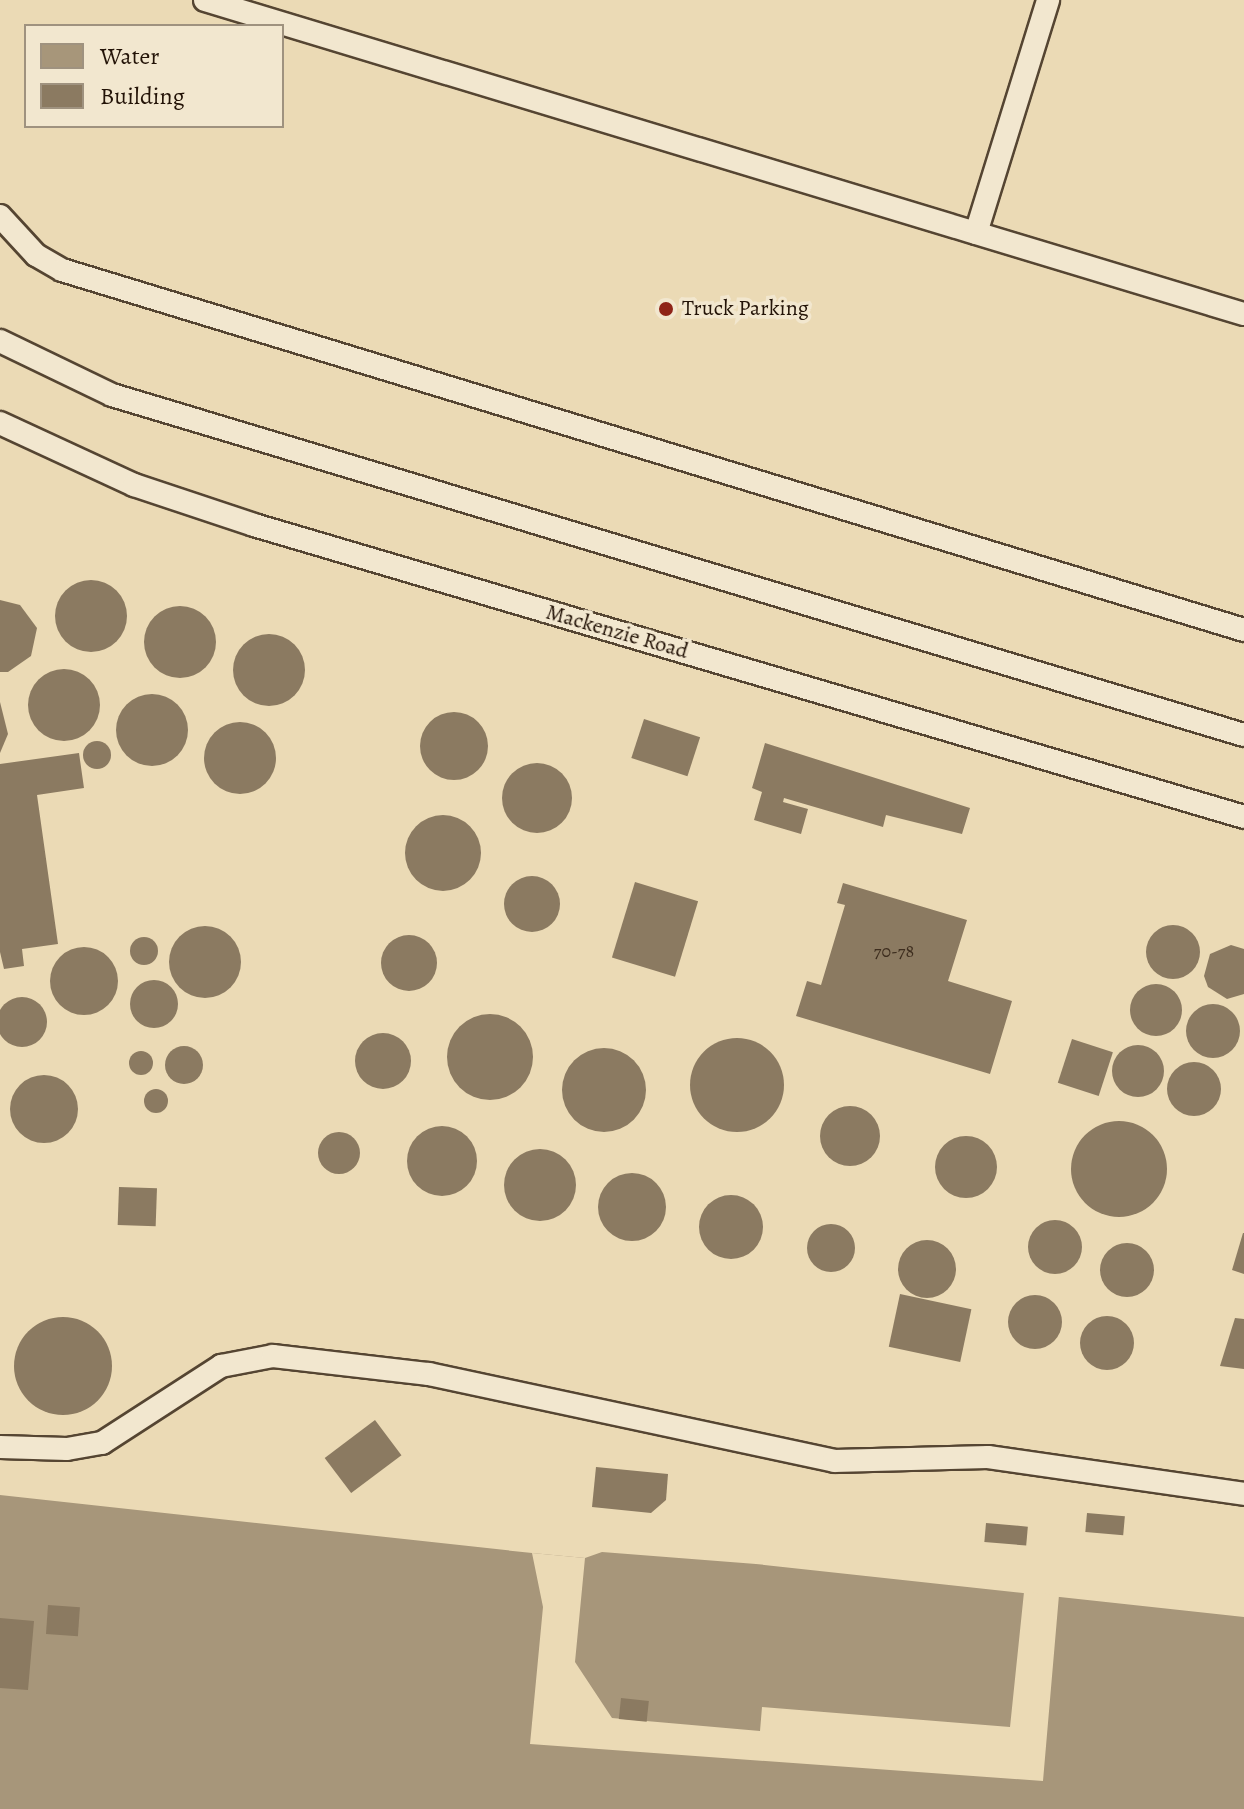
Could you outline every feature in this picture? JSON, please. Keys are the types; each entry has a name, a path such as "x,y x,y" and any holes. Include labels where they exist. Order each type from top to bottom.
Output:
{"lane":[{"path":"205,0 1244,314"},
{"path":"976,233 1048,0"},
{"path":"0,216 36,255 62,270 1244,630"},
{"path":"0,341 112,395 1244,735"},
{"name":"Mackenzie Road","path":"0,423 134,485 254,525 1244,817"},
{"path":"0,1447 67,1449 102,1443 182,1386 221,1366 273,1356 429,1374 834,1461 988,1457 1244,1494"}],"water":[{"path":"0,1495 532,1553 585,1558 602,1552 756,1564 1244,1617 1244,1809 0,1809"}],"pier":[{"path":"532,1553 585,1558 575,1662 612,1718 760,1731 762,1707 1010,1727 1024,1592 1059,1595 1043,1781 530,1744 543,1607"}],"building":[{"path":"98,580 117,590 125,602 125,630 117,642 105,650 84,652 65,642 57,630 55,609 65,590 77,582"},
{"path":"0,600 20,605 37,628 31,656 8,672 0,672"},
{"path":"187,606 206,616 214,628 214,656 206,668 194,676 173,678 154,668 146,656 144,635 154,616 166,608"},
{"path":"276,634 295,644 303,656 303,684 295,696 283,704 262,706 243,696 235,684 233,663 243,644 255,636"},
{"path":"71,669 90,679 98,691 98,719 90,731 78,739 57,741 38,731 30,719 28,698 38,679 50,671"},
{"path":"145,694 159,694 178,704 188,723 188,737 178,756 159,766 145,766 126,756 116,737 116,723 126,704"},
{"path":"0,702 8,734 0,753"},
{"path":"461,712 482,727 488,746 486,759 478,770 461,780 447,780 430,770 422,759 420,739 430,722 441,714"},
{"path":"644,719 700,737 687,776 631,758"},
{"path":"233,722 247,722 266,732 276,751 276,765 266,784 247,794 233,794 214,784 204,765 204,751 214,732"},
{"path":"97,741 107,745 111,755 107,765 97,769 87,765 83,755 87,745"},
{"path":"765,743 970,808 962,834 886,815 883,827 784,798 783,802 808,809 801,834 754,820 762,792 752,788"},
{"path":"79,753 84,788 37,795 58,944 22,949 24,966 4,969 0,952 0,764"},
{"path":"537,763 562,773 572,798 562,823 537,833 512,823 502,798 512,773"},
{"path":"436,815 450,815 464,821 475,832 481,853 478,868 470,880 450,891 436,891 422,885 411,874 405,860 405,846 411,832 422,821"},
{"path":"532,876 552,884 560,904 552,924 532,932 512,924 504,904 512,884"},
{"path":"635,882 698,901 675,977 612,958"},
{"path":"843,883 967,920 948,981 1012,1001 990,1074 796,1016 807,981 821,985 845,905 837,903"},
{"path":"1173,925 1192,933 1200,952 1192,971 1173,979 1154,971 1146,952 1154,933"},
{"path":"205,926 225,932 235,942 241,962 235,982 225,992 205,998 185,992 175,982 169,962 175,942 185,932"},
{"path":"409,935 428,944 437,963 428,982 409,991 390,982 381,963 390,944"},
{"path":"144,937 154,941 158,951 154,961 144,965 134,961 130,951 134,941"},
{"path":"1231,945 1244,949 1244,994 1227,999 1208,987 1204,976 1210,954"},
{"path":"84,947 108,957 118,981 108,1005 84,1015 60,1005 50,981 60,957"},
{"path":"154,980 171,987 178,1004 171,1021 154,1028 137,1021 130,1004 137,987"},
{"path":"1156,984 1175,991 1182,1010 1175,1029 1156,1036 1137,1029 1130,1010 1137,991"},
{"path":"13,999 31,999 45,1013 45,1031 31,1045 13,1045 -1,1031 -1,1013"},
{"path":"1213,1004 1232,1012 1240,1031 1232,1050 1213,1058 1194,1050 1186,1031 1194,1012"},
{"path":"490,1014 514,1021 526,1033 533,1057 526,1081 514,1093 490,1100 466,1093 454,1081 447,1057 454,1033 466,1021"},
{"path":"383,1033 402,1042 411,1061 402,1080 383,1089 364,1080 355,1061 364,1042"},
{"path":"737,1038 755,1042 770,1052 780,1067 784,1085 780,1103 770,1118 755,1128 737,1132 719,1128 704,1118 694,1103 690,1085 694,1067 704,1052 719,1042"},
{"path":"1072,1039 1113,1052 1099,1096 1058,1083"},
{"path":"1138,1045 1157,1052 1164,1071 1157,1090 1138,1097 1119,1090 1112,1071 1119,1052"},
{"path":"184,1046 197,1052 203,1065 197,1078 184,1084 171,1078 165,1065 171,1052"},
{"path":"604,1048 620,1051 639,1067 646,1090 643,1106 627,1125 604,1132 588,1129 569,1113 562,1090 565,1074 581,1055"},
{"path":"141,1051 152,1058 153,1063 146,1074 141,1075 130,1068 129,1063 136,1052"},
{"path":"1194,1062 1213,1070 1221,1089 1213,1108 1194,1116 1175,1108 1167,1089 1175,1070"},
{"path":"44,1075 68,1085 78,1109 68,1133 44,1143 20,1133 10,1109 20,1085"},
{"path":"156,1089 164,1093 168,1101 164,1109 156,1113 148,1109 144,1101 148,1093"},
{"path":"850,1106 871,1115 880,1136 871,1157 850,1166 829,1157 820,1136 829,1115"},
{"path":"1119,1121 1137,1124 1153,1135 1164,1151 1167,1169 1164,1187 1153,1203 1137,1214 1119,1217 1101,1214 1085,1203 1074,1187 1071,1169 1074,1151 1085,1135 1101,1124"},
{"path":"435,1126 449,1126 471,1141 477,1161 475,1174 467,1186 449,1196 435,1196 413,1181 407,1168 407,1154 422,1132"},
{"path":"339,1132 354,1138 360,1153 354,1168 339,1174 324,1168 318,1153 324,1138"},
{"path":"960,1136 972,1136 988,1145 995,1155 995,1179 988,1189 972,1198 960,1198 940,1184 935,1173 935,1161 949,1141"},
{"path":"540,1149 560,1155 570,1165 576,1185 570,1205 560,1215 540,1221 520,1215 510,1205 504,1185 510,1165 520,1155"},
{"path":"632,1173 656,1183 666,1207 656,1231 632,1241 608,1231 598,1207 608,1183"},
{"path":"119,1187 157,1188 156,1226 118,1225"},
{"path":"731,1195 749,1201 757,1209 763,1227 757,1245 749,1253 731,1259 713,1253 705,1245 699,1227 705,1209 713,1201"},
{"path":"1055,1220 1074,1228 1082,1247 1074,1266 1055,1274 1036,1266 1028,1247 1036,1228"},
{"path":"831,1224 848,1231 855,1248 848,1265 831,1272 814,1265 807,1248 814,1231"},
{"path":"1244,1233 1244,1274 1232,1270"},
{"path":"927,1240 947,1249 956,1269 947,1289 927,1298 907,1289 898,1269 907,1249"},
{"path":"1127,1243 1146,1251 1154,1270 1146,1289 1127,1297 1108,1289 1100,1270 1108,1251"},
{"path":"900,1294 971,1309 960,1362 889,1347"},
{"path":"1035,1295 1054,1303 1062,1322 1054,1341 1035,1349 1016,1341 1008,1322 1016,1303"},
{"path":"1107,1316 1126,1324 1134,1343 1126,1362 1107,1370 1088,1362 1080,1343 1088,1324"},
{"path":"63,1317 82,1321 98,1331 108,1347 112,1366 108,1385 98,1401 82,1411 63,1415 44,1411 28,1401 18,1385 14,1366 18,1347 28,1331 44,1321"},
{"path":"1235,1318 1244,1319 1244,1369 1220,1366"},
{"path":"375,1420 401,1455 351,1493 325,1458"},
{"path":"596,1467 668,1474 666,1500 651,1513 592,1507"},
{"path":"1087,1513 1125,1516 1123,1535 1085,1532"},
{"path":"986,1523 1028,1527 1026,1546 984,1542"},
{"path":"48,1605 80,1607 78,1636 46,1634"},
{"path":"0,1618 34,1621 28,1690 0,1688"},
{"path":"621,1698 649,1701 647,1722 619,1719"}],"place":[{"name":"Truck Parking","path":"666,309"}]}
